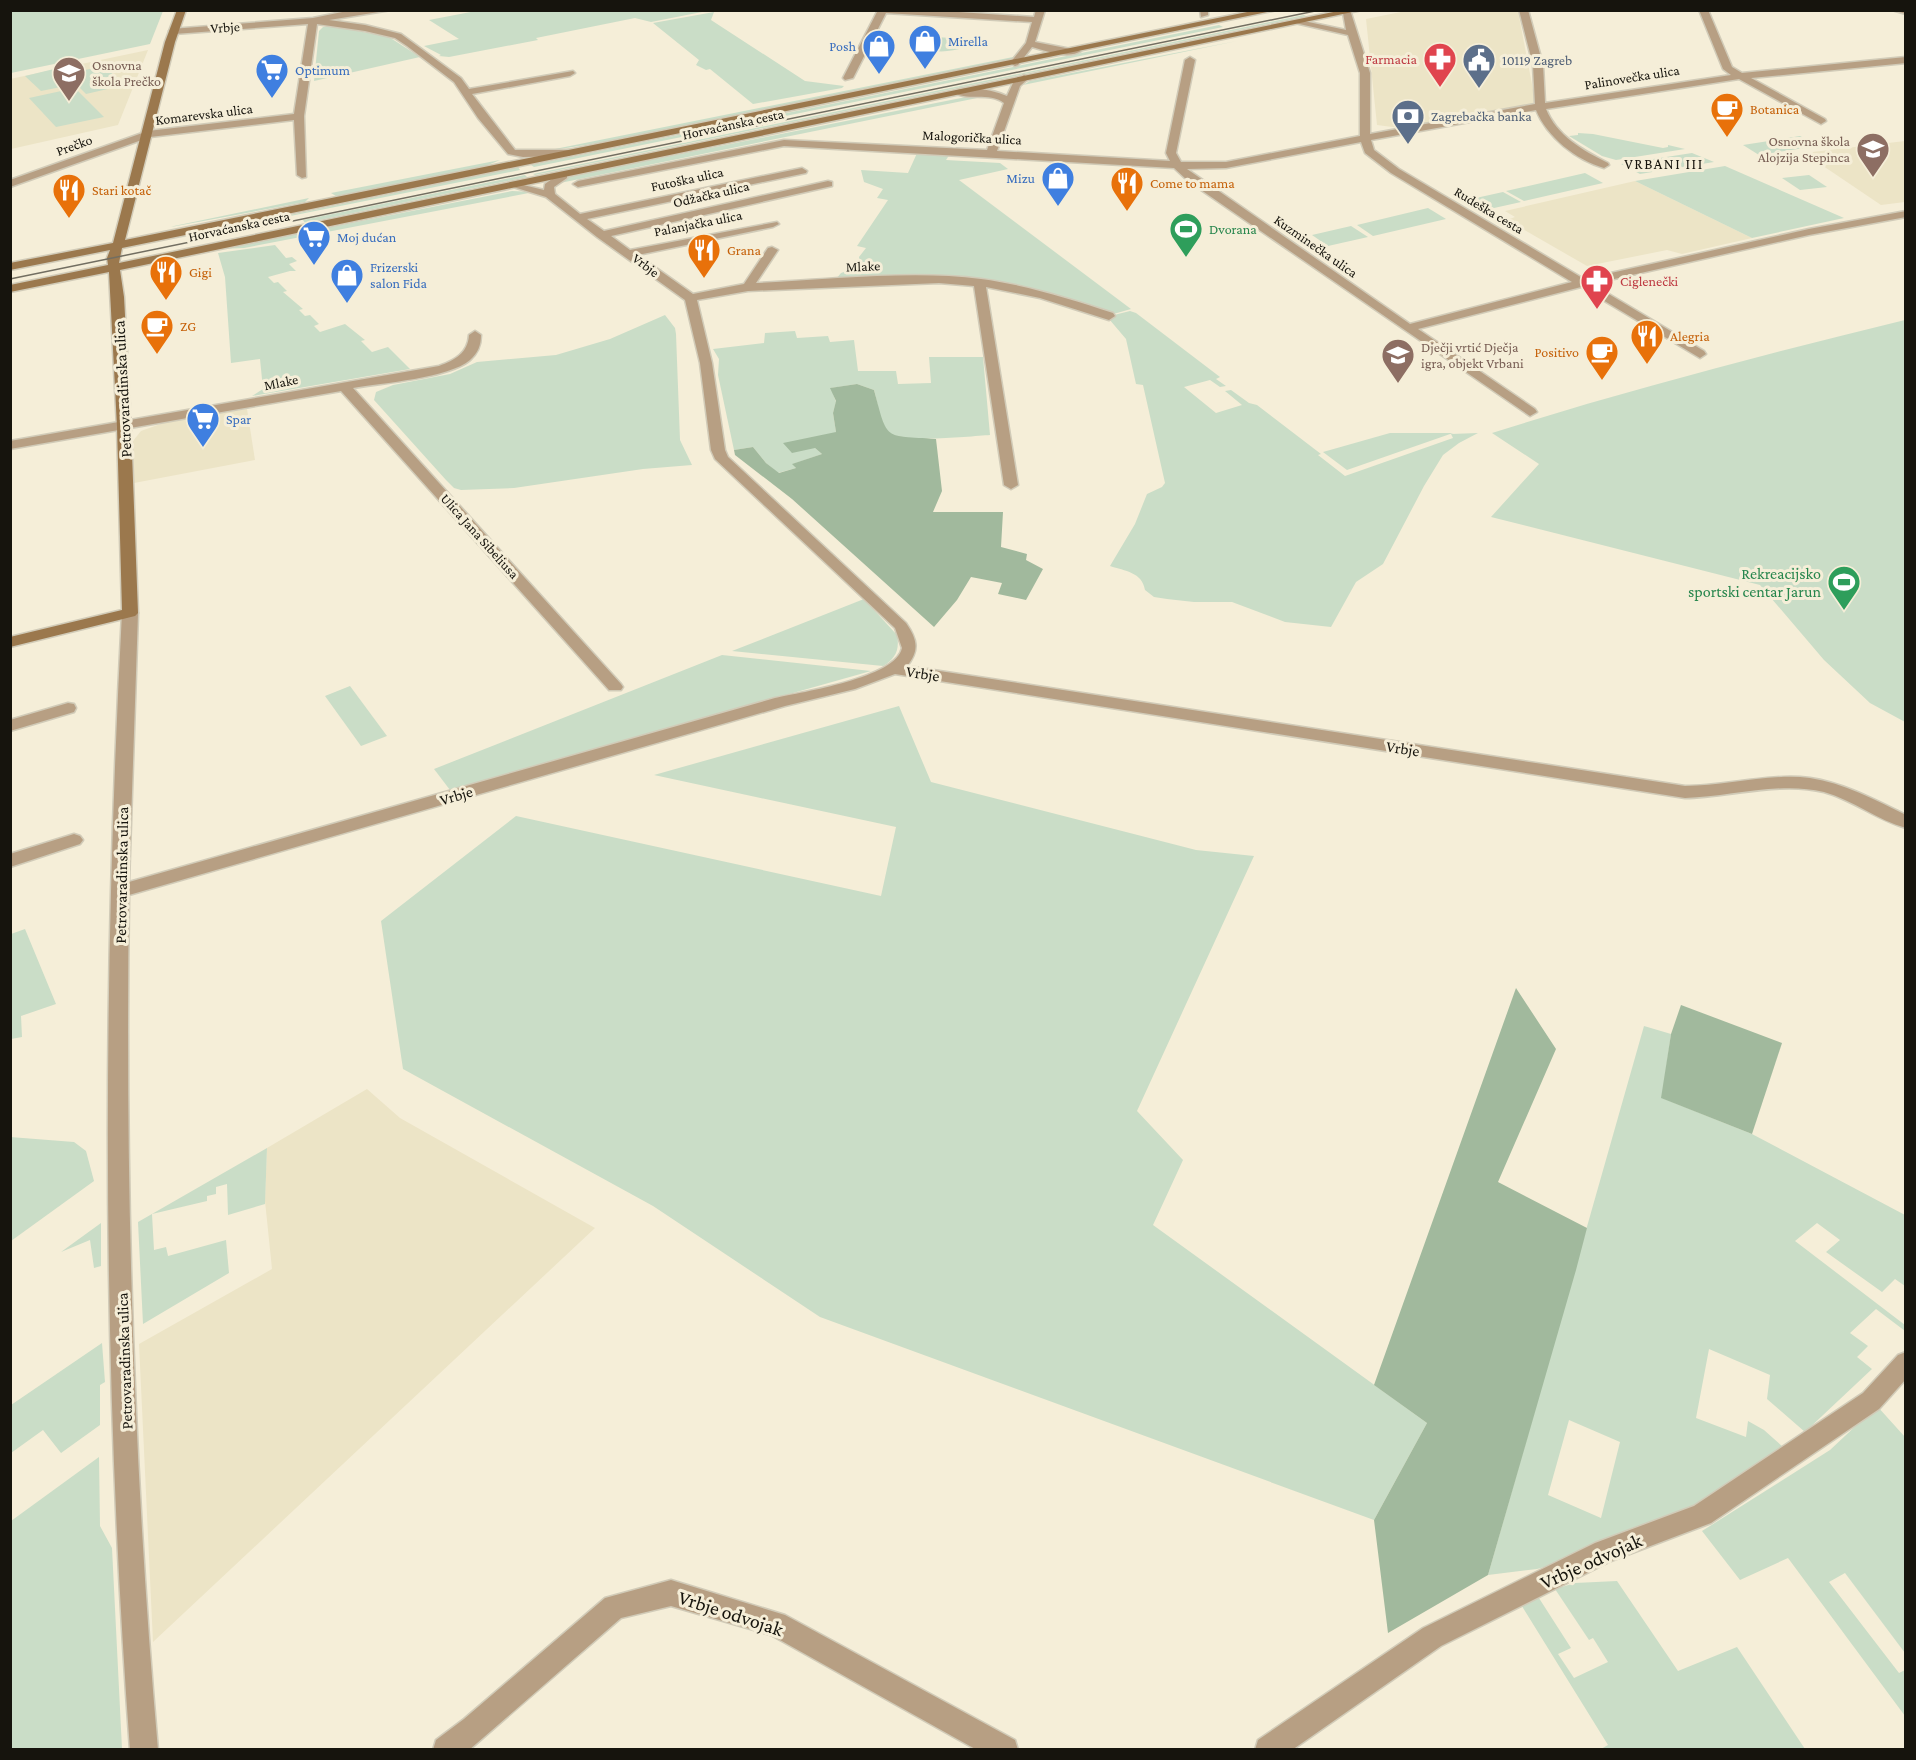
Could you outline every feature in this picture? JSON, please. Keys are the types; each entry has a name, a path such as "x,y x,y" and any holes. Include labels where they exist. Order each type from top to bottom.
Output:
{"street":[{"name":"Petrovaradinska ulica","path":"144,1749 137,1668 123,1357 118,1142 123,740 130,613 118,297 113,254 148,134 149,121 174,31 182,10"},
{"name":"Vrbje","path":"174,31 313,21 353,13 387,10"},
{"name":"Horvaćanska cesta","path":"10,267 1273,10"},
{"name":"Horvaćanska cesta","path":"10,289 1358,10"},
{"path":"1523,10 1538,65 1540,107 1546,124 1575,150 1604,165"},
{"path":"1703,10 1728,69 1821,121"},
{"path":"1896,10 1905,11"},
{"path":"848,78 882,11 1040,15 1030,43 1016,63"},
{"path":"1347,12 1350,33 1363,62 1365,138"},
{"name":"Vrbje","path":"313,21 398,36 458,80 482,116 512,152"},
{"path":"302,175 299,116 313,21"},
{"path":"1299,23 1350,33"},
{"path":"1030,43 1048,49 1076,51"},
{"path":"1177,165 1171,153 1190,60"},
{"name":"Palinovečka ulica","path":"1365,138 1540,107 1740,76 1905,60"},
{"path":"467,92 570,73"},
{"path":"991,153 1016,85 1024,78"},
{"path":"958,92 994,94 1009,102"},
{"name":"Komarevska ulica","path":"148,134 299,116"},
{"name":"Prečko","path":"10,184 148,134"},
{"name":"Malogorička ulica","path":"578,184 784,143 1210,166 1249,162 1365,138"},
{"name":"Rudeška cesta","path":"1365,138 1369,151 1377,159 1700,354"},
{"path":"478,172 506,160 512,152 544,155 574,153"},
{"name":"Kuzminečka ulica","path":"1177,165 1192,179 1530,412"},
{"name":"Futoška ulica","path":"578,218 802,171"},
{"path":"550,195 549,186 563,176"},
{"name":"Odžačka ulica","path":"602,235 828,184"},
{"name":"Vrbje","path":"120,891 769,705 865,680 896,669 908,656 910,648 901,626 722,459 718,450 706,363 691,298 578,218 550,195 515,186"},
{"path":"1408,328 1581,283 1809,232 1905,214"},
{"name":"Palanjačka ulica","path":"630,253 773,224"},
{"path":"748,287 772,250"},
{"name":"Mlake","path":"691,298 748,287 920,279 979,282 1044,295 1109,315"},
{"path":"979,282 1011,485"},
{"name":"Mlake","path":"10,445 124,427 442,369 469,356 474,348 475,335"},
{"name":"Ulica Jana Sibeliusa","path":"344,386 615,687"},
{"path":"10,642 130,613"},
{"name":"Vrbje","path":"896,669 1685,792 1796,783 1821,786 1905,822"},
{"path":"10,726 68,708"},
{"path":"10,861 74,840"},
{"name":"Vrbje odvojak","path":"1268,1749 1432,1637 1604,1552 1702,1515 1871,1401 1905,1362"},
{"name":"Vrbje odvojak","path":"446,1749 474,1729 614,1607 671,1593 776,1624 1005,1749"}],"shaded area":[{"path":"1406,11 1518,11 1535,100 1532,104 1400,128 1377,125 1366,19"},
{"name":"Osnovna škola Prečko","path":"148,50 118,125 11,149 10,79"},
{"name":"Osnovna škola Alojzija Stepinca","path":"1905,141 1905,202 1881,205 1804,153"},
{"path":"1635,181 1752,238 1682,254 1667,250 1587,266 1507,220 1515,217 1505,211"},
{"path":"247,409 255,460 134,483 133,441 141,431 166,422"},
{"path":"367,1089 400,1118 595,1228 153,1642 139,1344 272,1269 265,1201 267,1148"}],"green space":[{"path":"481,10 707,11 651,22 635,18 449,57 439,56 441,55 424,46 459,39 429,20"},
{"path":"10,11 163,11 150,44 11,73"},
{"path":"714,12 711,20 805,81 844,86 753,104 710,69 706,70 696,65 699,60 653,23"},
{"path":"1304,15 1306,16 533,174"},
{"path":"1219,25 1223,27 534,167 531,165"},
{"path":"332,26 389,37 420,57 314,81 319,31 323,27"},
{"path":"935,37 969,39 965,48 938,51 929,49"},
{"path":"1237,41 1023,85 1030,81"},
{"path":"1018,56 1013,60 777,109 600,143 540,152"},
{"path":"104,66 125,85 86,94 66,74"},
{"path":"54,69 71,85 41,91 25,76"},
{"path":"75,88 104,117 56,127 29,98"},
{"path":"971,96 987,96 555,184 570,176"},
{"path":"1578,133 1663,148 1668,145 1685,149 1616,160 1602,156 1569,136 1578,135"},
{"path":"1800,136 1818,146 1759,155 1743,145"},
{"path":"918,151 950,154 946,160 1000,163 1008,169 959,180 1131,309 1110,315 956,277 898,275 836,279 841,273 860,266 859,257 866,248 857,246 888,200 877,198 883,189 864,182 861,170 908,173"},
{"path":"1692,153 1714,162 1640,174 1621,164"},
{"path":"500,160 481,168 336,196 331,193"},
{"path":"1725,166 1844,218 1752,238 1635,181"},
{"path":"518,167 520,170 170,240"},
{"path":"1585,173 1603,183 1524,201 1506,191"},
{"path":"525,175 527,177 305,223 303,220"},
{"path":"1809,175 1827,187 1800,190 1782,178"},
{"path":"512,191 534,192 244,248 220,249"},
{"path":"1503,192 1521,202 1494,208 1476,198"},
{"path":"309,198 305,202 171,227 174,226"},
{"path":"1428,208 1446,219 1373,236 1357,225"},
{"path":"1351,226 1368,237 1328,246 1312,235"},
{"path":"275,245 286,258 292,257 297,261 289,264 296,271 268,277 274,283 278,282 287,291 283,292 303,309 299,310 305,316 310,315 319,324 314,326 320,332 345,324 365,340 361,341 372,352 388,347 410,369 252,396 263,389 260,359 231,363 225,277 218,253"},
{"path":"1130,311 1136,313 1220,377 1216,379 1226,386 1220,387 1210,380 1184,387 1216,413 1242,405 1225,391 1231,390 1249,403 1257,405 1321,454 1318,455 1345,476 1453,438 1451,434 1478,433 1443,455 1383,564 1356,582 1331,627 1285,622 1232,602 1194,602 1154,597 1145,590 1137,576 1110,566 1135,524 1147,494 1162,487 1165,483 1143,385 1136,384 1126,339 1109,319 1110,316"},
{"path":"665,315 675,328 680,440 692,465 643,469 514,488 461,490 454,488 446,480 374,400 376,392 393,385 450,374 477,362 556,355 610,339"},
{"path":"1905,320 1905,722 1870,703 1824,660 1760,585 1491,517 1539,464 1492,433 1697,373"},
{"path":"795,331 797,338 828,336 830,342 854,340 858,371 896,371 898,384 931,383 929,357 983,357 990,435 918,438 892,435 883,427 874,390 857,384 831,388 836,402 833,413 836,432 815,448 822,454 793,464 796,468 778,473 753,447 734,450 718,375 719,359 713,349 764,343 765,333"},
{"path":"857,384 874,390 882,419 890,432 906,437 936,439 942,491 933,512 1003,512 1001,547 1027,554 1026,560 1043,569 1026,600 998,594 1002,583 971,577 957,600 934,627 792,499 735,455 734,450 753,447 766,463 779,473 796,468 792,464 822,454 815,448 792,453 783,443 836,432 833,413 836,401 830,388"},
{"path":"1390,433 1453,433 1347,470 1323,452"},
{"path":"864,599 897,635 896,654 883,666 732,651"},
{"path":"722,655 871,671 450,790 434,769"},
{"path":"350,686 387,736 361,746 325,696"},
{"path":"899,706 931,782 1196,850 1254,856 1137,1111 1183,1160 1153,1225 1427,1423 1374,1520 820,1317 653,1206 403,1069 381,921 516,816 881,896 896,827 654,775"},
{"path":"25,929 56,1004 21,1016 22,1037 11,1039 11,934"},
{"path":"1516,988 1556,1049 1498,1182 1587,1228 1488,1575 1388,1633 1374,1520 1427,1423 1374,1385"},
{"path":"1681,1005 1782,1043 1752,1134 1661,1098 1671,1034"},
{"path":"1644,1026 1671,1034 1662,1098 1752,1134 1905,1215 1905,1286 1895,1279 1882,1292 1826,1252 1840,1240 1817,1223 1795,1241 1905,1325 1905,1331 1876,1309 1850,1333 1868,1346 1857,1357 1872,1369 1805,1432 1767,1399 1770,1375 1709,1349 1696,1418 1746,1437 1748,1421 1764,1430 1783,1447 1674,1518 1567,1561 1537,1569 1488,1575","holes":["1569,1420 1620,1442 1601,1518 1548,1495"]},
{"path":"10,1137 74,1142 86,1151 94,1181 11,1241"},
{"path":"267,1148 265,1204 228,1215 227,1184 216,1187 216,1194 207,1196 207,1201 152,1214 154,1250 166,1247 168,1256 226,1240 229,1273 143,1324 138,1222"},
{"path":"101,1223 101,1266 94,1268 90,1240 61,1252"},
{"path":"102,1343 105,1382 100,1385 100,1425 61,1453 43,1430 11,1453 11,1405"},
{"path":"1877,1406 1905,1437 1905,1653 1845,1573 1829,1582 1899,1673 1905,1670 1905,1716 1788,1558 1740,1580 1702,1531 1830,1450"},
{"path":"99,1457 100,1526 112,1548 122,1749 11,1749 11,1521"},
{"path":"1617,1581 1678,1671 1737,1647 1805,1749 1601,1749 1608,1745 1520,1603 1537,1595 1571,1648 1558,1654 1574,1678 1608,1662 1593,1638 1589,1640 1555,1589 1575,1583"}],"tram line":[{"path":"10,279 1320,10"}],"place":[{"name":"Mirella","path":"925,70"},
{"name":"Posh","path":"879,75"},
{"name":"Farmacia","path":"1440,88"},
{"name":"10119 Zagreb","path":"1479,89"},
{"name":"Optimum","path":"272,99"},
{"name":"Osnovna škola Prečko","path":"69,102"},
{"name":"Botanica","path":"1727,138"},
{"name":"Zagrebačka banka","path":"1408,145"},
{"name":"Osnovna škola Alojzija Stepinca","path":"1873,178"},
{"name":"Mizu","path":"1058,207"},
{"name":"Come to mama","path":"1127,212"},
{"name":"Stari kotač","path":"69,219"},
{"name":"Dvorana","path":"1186,258"},
{"name":"Moj dućan","path":"314,266"},
{"name":"Grana","path":"704,279"},
{"name":"Gigi","path":"166,301"},
{"name":"Frizerski salon Fida","path":"347,304"},
{"name":"Ciglenečki","path":"1597,310"},
{"name":"ZG","path":"157,355"},
{"name":"Alegria","path":"1647,365"},
{"name":"Positivo","path":"1602,381"},
{"name":"Dječji vrtić Dječja igra, objekt Vrbani","path":"1398,384"},
{"name":"Spar","path":"203,448"},
{"name":"Rekreacijsko sportski centar Jarun","path":"1844,611"}],"district":[{"name":"VRBANI III","path":"1664,164"}]}
